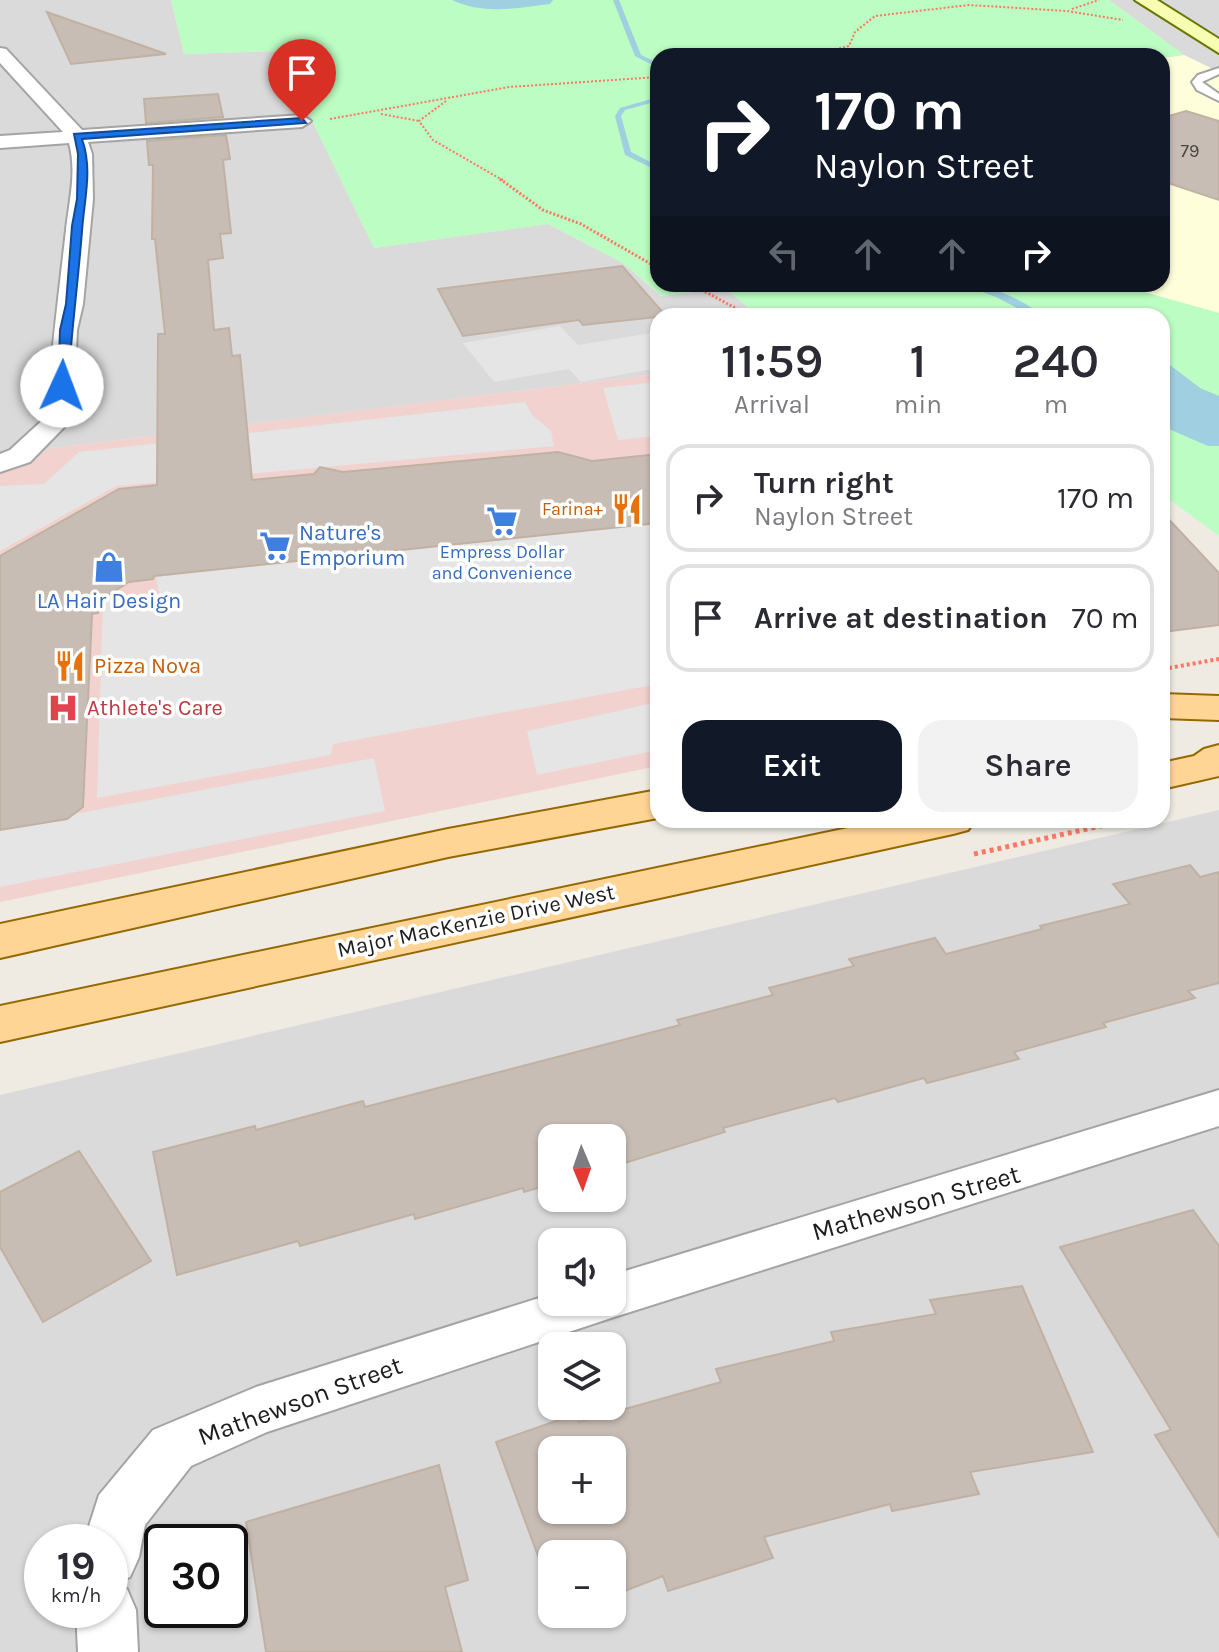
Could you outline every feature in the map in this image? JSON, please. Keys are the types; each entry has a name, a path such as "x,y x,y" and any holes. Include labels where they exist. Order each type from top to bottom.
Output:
{"main road":[{"path":"1170,706 1219,708"},
{"path":"1170,774 1208,766 1219,758"},
{"path":"0,941 448,843 650,805"},
{"name":"Major MacKenzie Drive West","path":"0,1024 916,828"}],"street":[{"path":"1144,0 1219,47"},
{"path":"0,53 77,136 82,154 82,199 71,304 65,330 60,418 20,456 0,464"},
{"path":"0,142 302,121"},
{"name":"Mathewson Street","path":"626,1293 796,1238 1045,1165 1219,1108"},
{"name":"Mathewson Street","path":"117,1524 119,1514 172,1448 256,1411 552,1316"},
{"path":"107,1628 108,1652"}],"lane":[{"path":"1219,71 1201,77 1197,82 1219,98"}],"path":[{"path":"1067,11 1099,0"},
{"path":"841,48 849,46 855,32 875,16 969,5 1067,11 1161,29 1195,32"},
{"path":"302,121 375,113 548,83 650,78"},
{"path":"419,121 450,98"},
{"path":"375,113 419,121 433,140 513,186 543,210 581,224 650,263"},
{"path":"706,292 735,308"},
{"path":"1170,668 1219,659"}],"shaded area":[{"path":"0,0 171,0 184,54 278,51 374,248 548,224 623,263 650,286 650,292 661,296 730,292 749,308 650,308 650,375 53,448 0,470"},
{"path":"1109,0 1219,0 1219,72 1184,55"},
{"path":"1184,55 1219,72 1219,313 1144,292 1170,292 1170,57"},
{"path":"560,326 578,345 650,333 650,369 581,382 569,369 494,382 463,343"},
{"path":"650,375 650,768 0,902 0,470 53,448"},
{"path":"650,383 650,437 618,440 603,388"},
{"path":"525,402 532,415 551,431 554,446 116,486 0,551 0,486 44,484 79,452"},
{"path":"650,524 650,685 333,744 331,755 97,798 103,598 159,594 156,577"},
{"path":"650,704 650,752 537,775 527,731"},
{"path":"374,758 385,811 0,887 0,828"},
{"path":"1219,810 1219,1652 0,1652 0,1095 1142,828 1170,828 1170,821"}],"green space":[{"path":"171,0 1109,0 1184,55 1170,57 1170,48 650,48 650,286 623,263 548,224 374,248 278,51 184,54"},
{"path":"657,292 693,292 662,296"},
{"path":"729,292 1144,292 1219,313 1219,536 1170,500 1170,308 749,308"}],"water":[{"path":"452,0 553,0 550,4 501,9 476,8"},
{"path":"1170,365 1200,388 1219,396 1219,446 1208,446 1170,429"}],"building":[{"path":"47,12 166,54 71,64"},
{"path":"218,94 223,117 146,123 144,99"},
{"path":"1186,111 1219,121 1219,200 1170,184 1170,116"},
{"path":"226,135 230,159 223,160 231,233 220,234 223,258 208,260 214,330 229,328 232,356 240,355 252,480 314,474 320,467 343,472 558,452 592,461 650,455 650,524 154,576 153,579 129,582 99,601 98,613 92,614 83,807 67,819 0,830 0,556 119,489 157,485 158,334 165,334 155,239 152,239 153,165 149,165 147,141"},
{"path":"622,266 659,308 650,308 650,318 583,325 579,320 463,336 438,289"},
{"path":"1170,521 1219,573 1219,625 1170,631"},
{"path":"1190,865 1200,877 1219,872 1219,983 1188,991 1195,998 1014,1052 1019,1059 927,1083 924,1078 838,1102 835,1098 723,1128 725,1132 626,1163 626,1124 538,1124 538,1188 524,1192 523,1188 415,1219 414,1214 300,1246 298,1241 177,1275 153,1152 255,1126 256,1130 363,1101 365,1107 680,1025 677,1020 773,995 769,988 854,966 849,959 935,938 946,954 1130,904 1113,884"},
{"path":"79,1151 151,1261 43,1322 0,1247 0,1192"},
{"path":"1193,1210 1219,1246 1219,1537 1155,1435 1171,1430 1060,1247"},
{"path":"1022,1286 1093,1452 970,1472 979,1494 892,1511 890,1504 764,1537 773,1558 668,1591 663,1576 626,1591 626,1540 538,1540 538,1556 496,1442 559,1420 626,1420 626,1409 721,1382 716,1369 834,1341 831,1332 936,1314 930,1300"},
{"path":"439,1465 468,1580 445,1587 462,1652 266,1652 246,1522"}],"waterway":[{"path":"616,0 638,56 650,62"},
{"path":"650,101 622,109 618,116 628,153 650,165"},
{"path":"990,292 1024,308"}],"place":[{"name":"Farina+","path":"627,509"},
{"name":"Empress Dollar and Convenience","path":"502,521"},
{"name":"Nature's Emporium","path":"275,546"},
{"name":"LA Hair Design","path":"109,567"},
{"name":"Pizza Nova","path":"70,666"},
{"name":"Athlete's Care","path":"63,708"}],"route":[{"path":"62,386 65,330 71,304 82,199 82,154 77,136 302,121"}]}
